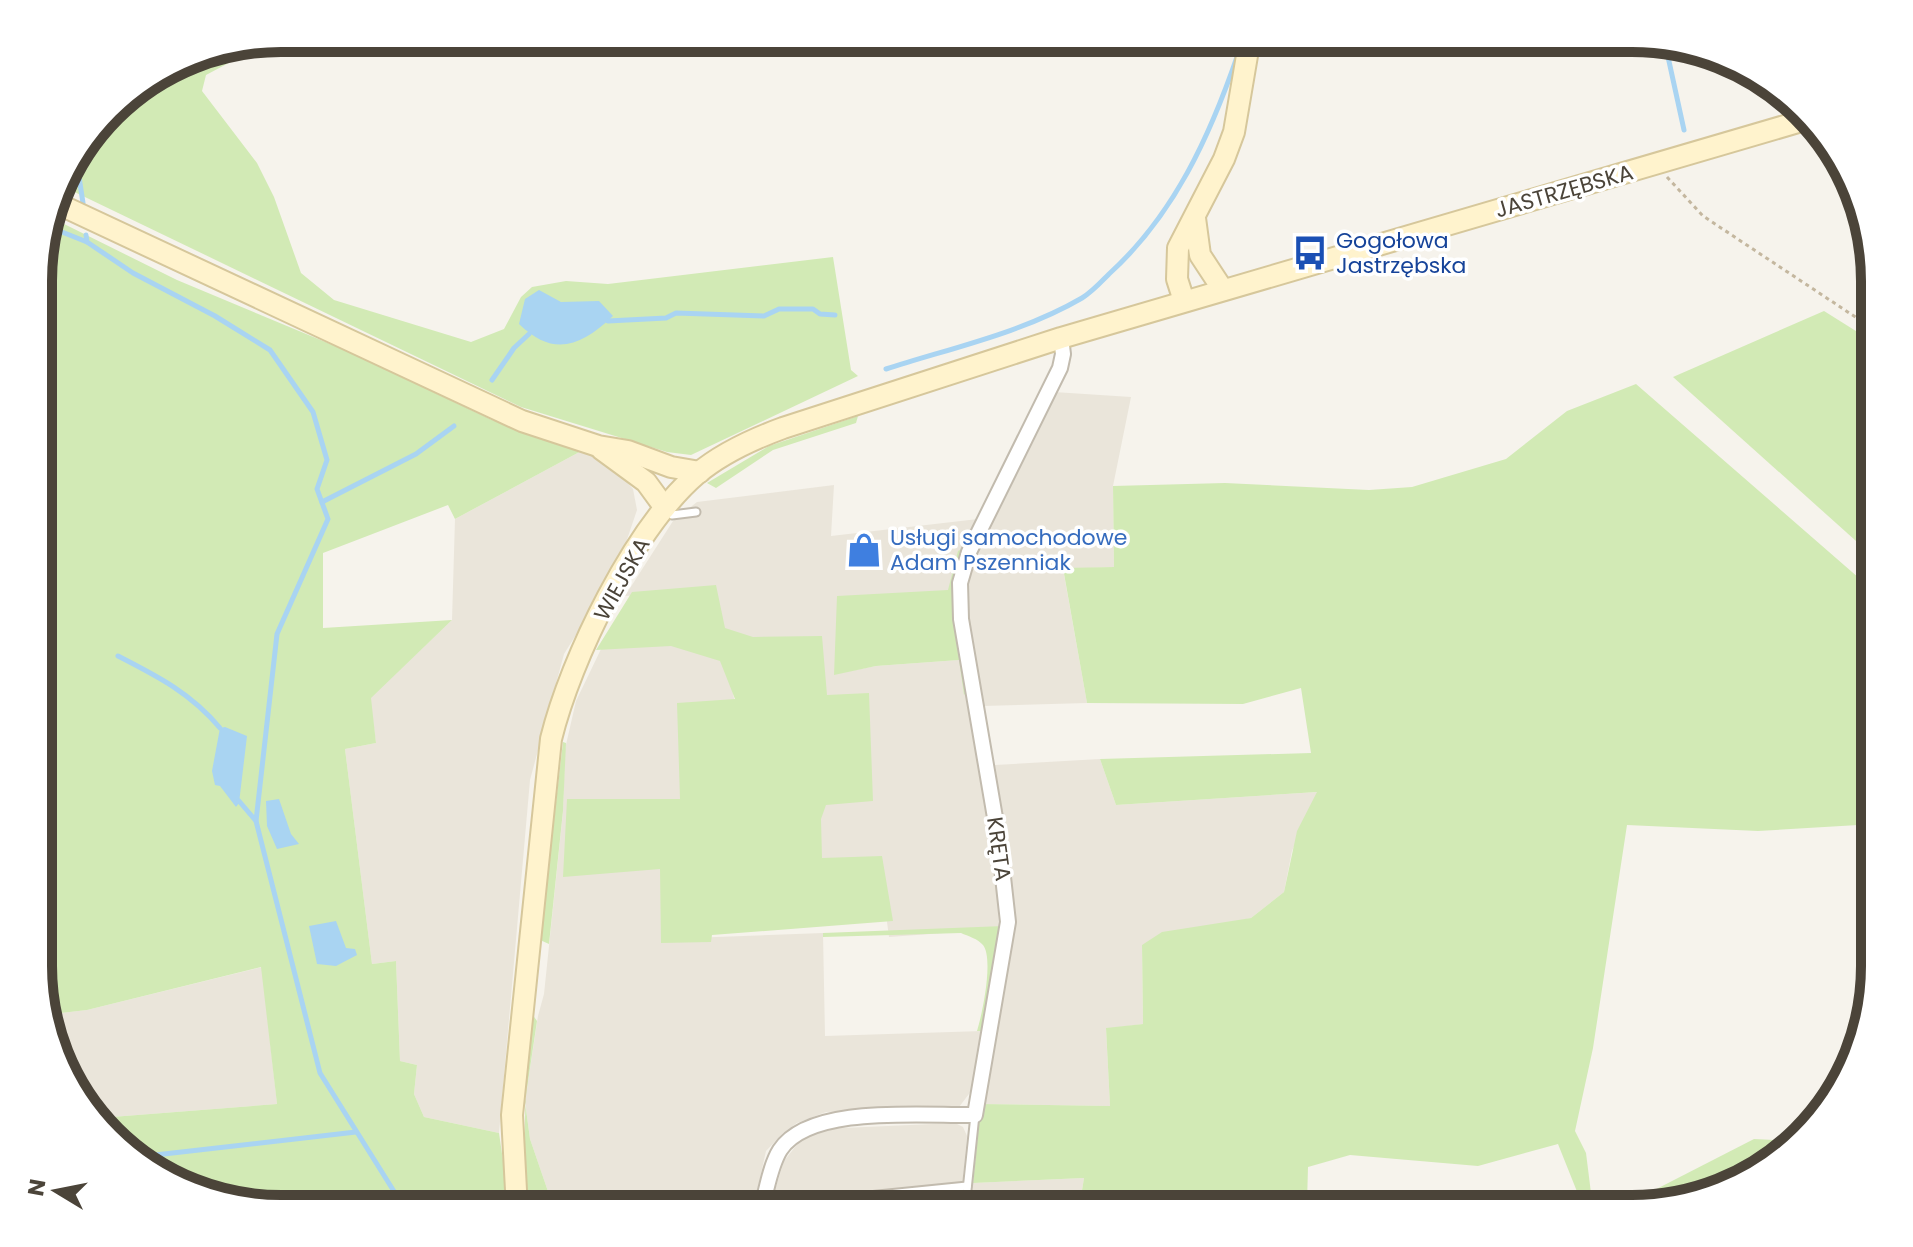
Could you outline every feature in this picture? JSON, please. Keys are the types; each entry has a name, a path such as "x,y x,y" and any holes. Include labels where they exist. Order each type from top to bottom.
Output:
{"street":[{"path":"1184,301 1177,279 1178,248 1234,132 1248,52"},
{"name":"JASTRZĘBSKA","path":"1184,301 1797,122"},
{"path":"64,207 505,414 598,446 628,451 671,467 700,472"},
{"path":"1195,218 1200,255 1223,290"},
{"name":"WIEJSKA","path":"516,1195 512,1115 551,739 562,698 584,647 639,546 665,508 700,472 743,445 773,431 1184,301"},
{"name":"KRĘTA","path":"975,1115 1008,922 999,841 963,635 960,583 969,552 1060,368 1063,354 1061,338"},
{"path":"598,446 646,482 665,508"},
{"path":"766,1195 781,1148 795,1134 815,1122 841,1118 975,1115"}],"lane":[{"path":"665,508 672,515 696,512"},
{"path":"966,1195 975,1115"},
{"path":"878,1195 967,1186"}],"path":[{"path":"1660,163 1669,182 1703,216 1861,321"}],"shaded area":[{"path":"1054,392 1131,397 1113,486 1114,567 1063,569 1087,703 983,706 963,600 964,580"},
{"path":"585,449 615,469 633,489 637,510 617,569 564,654 530,780 499,1133 424,1117 414,1094 417,1065 400,1061 396,961 372,964 345,749 376,743 370,698 452,620 455,519"},
{"path":"834,485 831,536 978,519 954,570 949,590 834,674 876,666 959,660 996,849 999,929 889,937 879,862 817,862 822,700 748,645 720,631 712,590 625,596 673,521 697,502"},
{"path":"675,638 726,660 735,703 695,807 664,866 662,939 823,933 825,1036 983,1031 972,1090 959,1107 826,1112 797,1123 766,1151 756,1195 549,1195 530,1139 525,1102 544,994 563,812 565,749 576,701 602,647"},
{"path":"1100,759 1116,805 1318,792 1292,851 1284,892 1251,918 1142,945 1143,1024 1106,1029 1110,1106 981,1104 1015,912 995,765"},
{"path":"52,928 56,955 52,960"},
{"path":"262,967 277,1104 109,1117 83,1081 69,1054 56,1012 87,1010"},
{"path":"955,1123 963,1127 967,1136 961,1195 773,1195 784,1161 799,1142 821,1129"},
{"path":"1084,1178 1081,1195 972,1195 973,1183"}],"green space":[{"path":"244,55 206,75 202,91 257,163 274,197 301,273 334,300 471,342 504,329 521,297 532,287 566,281 608,284 833,257 851,370 858,376 691,455 667,452 521,407 71,190 83,166 109,130 141,99 193,69"},
{"path":"60,222 177,280 347,351 492,420 585,449 455,519 448,505 323,553 323,628 452,620 371,698 376,743 345,749 372,964 396,961 400,1061 417,1065 414,1094 424,1117 499,1133 508,1195 251,1193 221,1187 179,1171 130,1138 109,1117 277,1104 261,967 87,1010 61,1013 56,1012 54,996 52,960 56,955 52,928 52,281"},
{"path":"1824,311 1861,334 1861,545 1673,377"},
{"path":"1636,384 1861,580 1861,825 1758,831 1627,825 1593,1048 1575,1131 1586,1153 1591,1195 1578,1195 1558,1144 1478,1166 1350,1155 1308,1167 1307,1195 1081,1195 1084,1178 973,1183 981,1104 1110,1106 1106,1028 1143,1024 1142,945 1162,932 1251,918 1284,892 1297,831 1317,792 1116,805 1100,759 1311,753 1301,688 1243,704 1087,703 1063,568 1114,567 1113,486 1225,483 1369,490 1412,487 1506,459 1567,411"},
{"path":"858,416 856,423 773,450 716,488 707,483 769,446"},
{"path":"965,547 968,690 964,695 959,660 876,666 834,675 837,596 948,590 958,551"},
{"path":"716,585 725,628 753,637 822,636 827,695 869,693 873,801 826,805 821,819 822,858 882,856 893,921 712,935 711,942 661,943 660,869 563,877 567,799 680,799 677,703 735,699 720,661 671,646 596,650 632,592"},
{"path":"563,742 566,743 563,811 549,944 540,940"},
{"path":"1004,926 985,1031 977,1031 986,987 987,962 983,945 976,939 961,933 823,937 823,933"},
{"path":"532,1014 537,1021 526,1096 528,1063"},
{"path":"526,1106 530,1139 549,1195 528,1195"},
{"path":"1754,1139 1780,1140 1720,1178 1677,1191 1645,1195"}],"water":[{"path":"539,290 561,302 599,301 613,316 578,341 556,344 544,341 519,324 525,299"},
{"path":"220,728 247,736 236,807 220,786 215,785 212,771"},
{"path":"279,799 291,834 299,844 277,849 267,826 266,801"},
{"path":"336,921 346,948 355,949 357,955 336,966 317,964 309,926"}],"waterway":[{"path":"886,369 1035,321 1093,290 1132,251 1171,200 1202,144 1238,54"},
{"path":"1668,55 1684,130"},
{"path":"79,174 83,203"},
{"path":"58,230 87,242"},
{"path":"86,235 87,242 133,273 215,316 270,350 313,412 327,460 317,489 328,519 277,634 256,821 320,1073 396,1195"},
{"path":"608,321 666,318 676,313 764,316 779,309 813,309 820,314 835,315"},
{"path":"492,380 514,348 529,334"},
{"path":"322,502 416,454 454,426"},
{"path":"118,656 185,695 220,728"},
{"path":"239,801 256,821"},
{"path":"155,1155 356,1132"}],"place":[{"name":"Gogołowa Jastrzębska","path":"1310,253"},
{"name":"Usługi samochodowe Adam Pszenniak","path":"864,550"}]}
